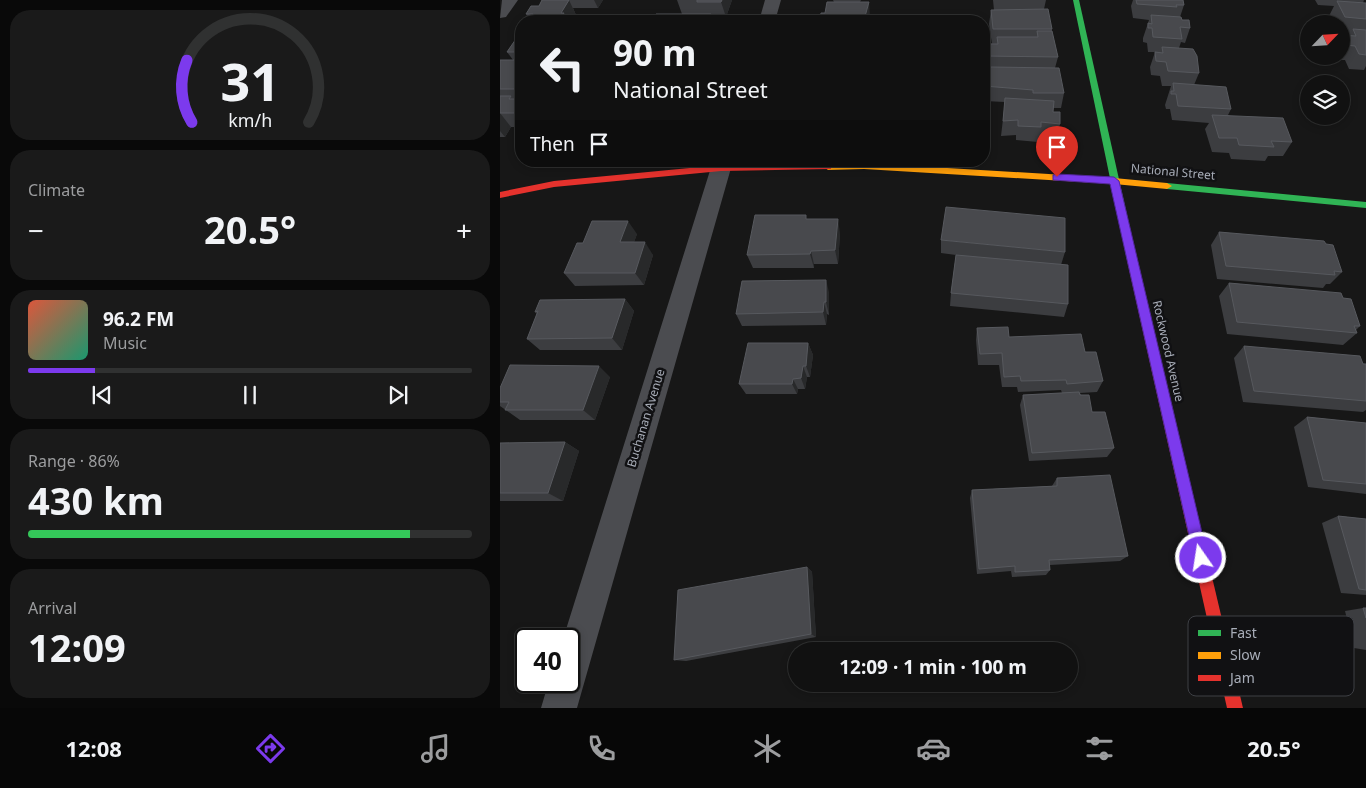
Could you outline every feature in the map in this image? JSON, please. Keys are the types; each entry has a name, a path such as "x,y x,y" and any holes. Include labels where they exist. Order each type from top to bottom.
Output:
{"main road":[{"name":"Rockwood Avenue","path":"1076,0 1114,181 1214,616"},
{"name":"National Street","path":"500,195 554,184 697,167"},
{"name":"National Street","path":"881,167 1114,181 1366,205"}],"street":[{"path":"500,14 510,0"},
{"path":"769,15 773,0"},
{"name":"Buchanan Avenue","path":"580,638 721,167"},
{"path":"559,708 563,693"}],"building":[{"path":"542,0 569,0 561,13 564,13 563,15 526,14 531,6 539,6"},
{"path":"697,0 722,0 721,2 697,2"},
{"path":"1136,0 1183,0 1184,5 1176,5 1177,7 1137,4"},
{"path":"1337,1 1366,3 1366,19 1344,15"},
{"path":"827,2 869,2 865,15 821,15 821,13 825,13"},
{"path":"1048,9 1052,29 993,29 991,10"},
{"path":"656,14 711,14 711,15"},
{"path":"1151,15 1181,17 1182,20 1189,20 1190,28 1180,27 1182,39 1153,37 1152,28 1148,28 1148,23 1152,24"},
{"path":"1353,29 1366,30 1366,55 1359,54 1355,46 1350,46 1350,36 1356,36"},
{"path":"1037,31 1052,31 1058,57 990,56 990,44 998,44 997,37 1038,37"},
{"path":"515,40 515,52 507,52"},
{"path":"1162,47 1193,49 1197,56 1199,73 1168,71 1166,62 1156,61 1155,52 1163,53"},
{"path":"500,60 515,60 515,88 500,89"},
{"path":"990,67 1059,68 1064,93 1033,93 1033,90 990,86"},
{"path":"1173,83 1226,87 1231,109 1178,106 1176,94 1171,94 1171,91 1174,91"},
{"path":"500,96 511,96 509,99 515,99 515,113 500,113"},
{"path":"1005,98 1054,101 1053,112 1060,112 1060,124 1041,122 1041,127 1018,126 1018,120 1003,121"},
{"path":"1212,115 1283,118 1292,142 1271,141 1274,147 1239,145 1237,138 1219,138"},
{"path":"946,207 1065,218 1065,252 941,240"},
{"path":"755,215 806,215 806,219 838,219 835,250 811,251 810,254 747,255"},
{"path":"592,221 628,221 620,242 645,242 635,273 564,273 577,243 583,243"},
{"path":"1219,232 1324,241 1326,244 1333,245 1342,272 1334,271 1335,275 1226,266"},
{"path":"956,255 1068,265 1068,304 951,293"},
{"path":"826,280 826,302 824,302 823,312 736,314 742,281"},
{"path":"1229,283 1341,293 1343,298 1351,299 1360,326 1354,326 1357,333 1237,322"},
{"path":"625,299 612,338 527,339 538,311 535,312 540,300"},
{"path":"1008,327 1009,337 1081,334 1085,352 1096,352 1103,381 1067,384 1066,380 1021,381 1020,376 1004,377 1002,353 980,354 977,328"},
{"path":"748,343 808,343 806,366 803,366 801,378 793,379 792,384 739,384"},
{"path":"1244,346 1360,356 1363,364 1366,364 1366,401 1254,391"},
{"path":"510,365 599,366 583,410 505,410 509,402 500,402 500,388"},
{"path":"1079,392 1080,395 1089,395 1092,412 1105,412 1114,448 1032,453 1023,395"},
{"path":"1307,417 1366,423 1366,484 1323,480"},
{"path":"565,442 548,493 500,493 500,443"},
{"path":"1110,475 1128,556 1049,560 1050,570 1015,572 1015,566 979,569 972,490 1057,486 1057,478"},
{"path":"1338,516 1366,519 1366,590 1359,589"},
{"path":"807,567 811,634 674,660 678,590"}],"traffic: fast":[{"path":"1076,0 1132,260"},
{"path":"1167,186 1366,205"}],"traffic: slow":[{"path":"881,167 1167,186"}],"traffic: jam":[{"path":"500,195 554,184 721,168 828,167"},
{"path":"1132,260 1214,616"},
{"path":"1232,696 1235,708"}],"route":[{"path":"1057,177 1114,181 1201,558"}]}
